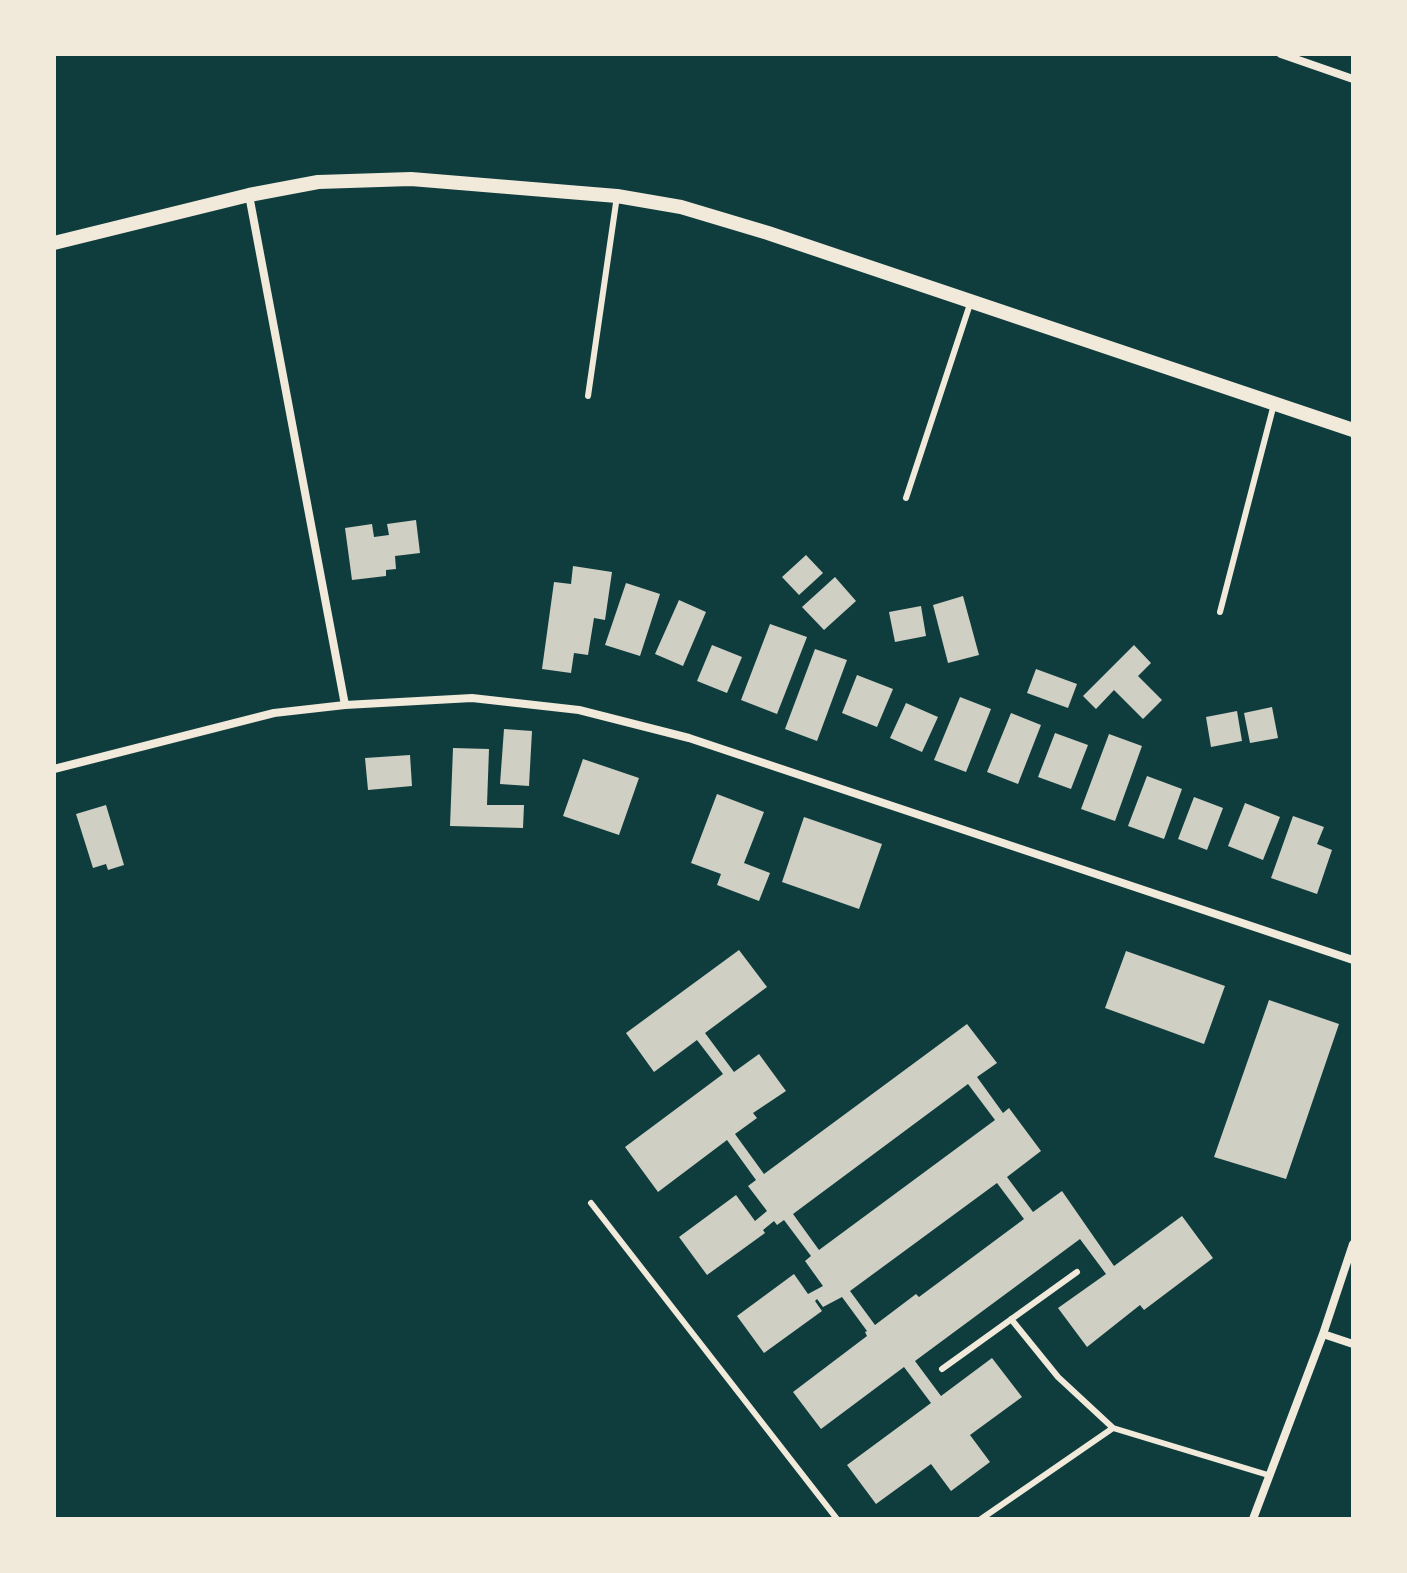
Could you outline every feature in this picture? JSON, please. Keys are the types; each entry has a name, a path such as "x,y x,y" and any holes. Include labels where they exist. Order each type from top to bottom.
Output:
{"street":[{"path":"1281,54 1353,79"},
{"path":"54,243 249,195 318,182 411,179 617,196 681,207 768,233 1353,430"},
{"path":"249,195 345,705"},
{"path":"54,769 274,713 345,705 472,698 579,710 689,738 1353,960"},
{"path":"1253,1519 1323,1334 1353,1244"},
{"path":"1323,1334 1353,1344"}],"lane":[{"path":"588,396 617,196"},
{"path":"906,498 971,301"},
{"path":"1220,612 1274,404"},
{"path":"591,1203 837,1519"},
{"path":"942,1369 1077,1272"},
{"path":"1011,1319 1058,1377 1113,1428 1268,1475"},
{"path":"981,1519 1113,1428"}],"building":[{"path":"416,520 420,553 395,556 396,569 386,570 386,576 352,580 345,528 372,524 374,537 389,535 387,524"},
{"path":"806,555 823,573 799,595 782,577"},
{"path":"573,566 612,572 605,620 594,618 588,655 574,653 571,673 542,669 554,582 571,584"},
{"path":"835,577 856,601 824,630 802,607"},
{"path":"626,583 660,594 640,656 605,645"},
{"path":"963,596 979,655 948,663 933,605"},
{"path":"679,600 706,612 683,666 655,654"},
{"path":"921,606 926,636 895,642 889,612"},
{"path":"770,624 807,637 777,714 741,700"},
{"path":"712,645 742,657 727,693 697,681"},
{"path":"1134,645 1151,663 1138,676 1162,700 1143,719 1114,690 1096,709 1083,696"},
{"path":"815,649 847,660 817,741 785,729"},
{"path":"1036,669 1077,684 1068,708 1027,693"},
{"path":"857,675 893,689 877,727 842,713"},
{"path":"960,697 991,709 966,772 934,760"},
{"path":"906,703 938,717 922,752 890,738"},
{"path":"1272,707 1278,738 1250,743 1244,713"},
{"path":"1237,711 1242,741 1211,747 1206,717"},
{"path":"1011,713 1041,725 1018,784 987,772"},
{"path":"504,729 532,731 529,786 500,784"},
{"path":"1055,733 1088,745 1071,789 1038,777"},
{"path":"1109,734 1142,746 1115,821 1081,809"},
{"path":"453,748 489,749 487,805 524,805 523,828 450,826"},
{"path":"410,755 412,786 368,790 365,758"},
{"path":"583,759 639,778 619,835 563,816"},
{"path":"1147,776 1182,789 1164,839 1128,826"},
{"path":"717,794 764,812 744,863 770,873 759,901 717,885 721,874 691,863"},
{"path":"1194,797 1223,808 1207,850 1178,839"},
{"path":"1245,803 1280,817 1263,860 1228,846"},
{"path":"106,805 124,865 108,870 106,864 93,868 76,814"},
{"path":"1293,816 1324,827 1317,844 1332,850 1317,894 1271,878"},
{"path":"804,817 882,844 859,909 782,882"},
{"path":"739,950 767,987 705,1033 734,1072 759,1054 786,1091 753,1113 757,1118 735,1134 764,1174 967,1024 997,1063 977,1077 1003,1113 1009,1108 1041,1151 1007,1177 1033,1212 1062,1191 1114,1266 1182,1216 1213,1258 1144,1310 1140,1305 1087,1347 1058,1308 1106,1274 1080,1239 915,1361 941,1396 992,1358 1022,1397 970,1435 990,1462 951,1491 931,1464 876,1504 847,1465 931,1403 904,1367 821,1429 793,1392 867,1336 867,1331 842,1297 823,1307 817,1299 815,1301 822,1311 764,1353 737,1316 794,1274 808,1294 823,1286 805,1261 811,1256 784,1220 777,1225 774,1221 763,1230 765,1233 707,1275 679,1237 736,1195 755,1221 767,1211 748,1186 756,1180 727,1140 658,1192 625,1147 723,1074 697,1040 654,1072 626,1033","holes":["968,1084 995,1120 819,1250 793,1214","997,1183 1024,1219 919,1297 916,1294 875,1325 850,1291"]},
{"path":"1126,951 1225,986 1204,1044 1105,1008"},
{"path":"1269,1000 1339,1024 1286,1179 1214,1157"}]}
